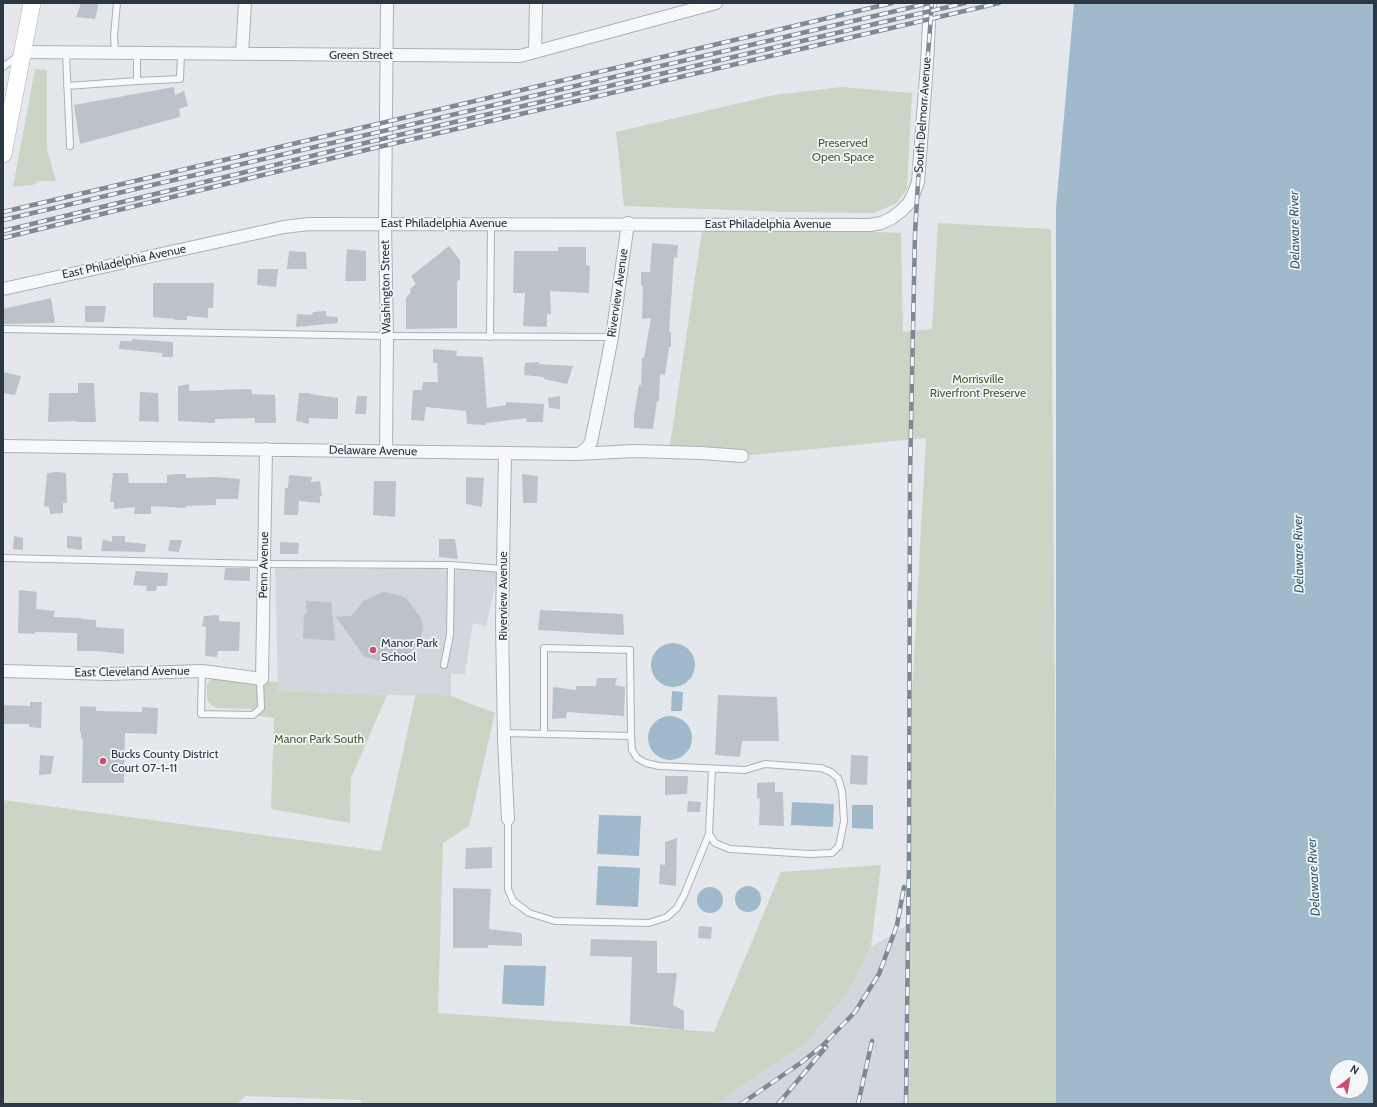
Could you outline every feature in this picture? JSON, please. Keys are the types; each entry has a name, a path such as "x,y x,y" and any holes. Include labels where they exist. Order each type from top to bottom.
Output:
{"main road":[{"path":"3,154 7,116 32,3"}],"street":[{"path":"242,54 245,3"},
{"name":"Washington Street","path":"386,451 387,336 385,224 387,3"},
{"path":"535,52 536,3"},
{"name":"Green Street","path":"22,52 520,56 692,6 716,3"},
{"name":"South Delmorr Avenue","path":"892,218 909,203 918,182 930,3"},
{"name":"East Philadelphia Avenue","path":"3,289 284,227 309,224 628,223 870,225 881,223 892,218"},
{"name":"Riverview Avenue","path":"580,453 586,449 591,442 612,337 628,223"},
{"name":"Delaware Avenue","path":"3,446 505,453 635,451 742,456"},
{"name":"Penn Avenue","path":"260,679 262,679 266,450"},
{"name":"Riverview Avenue","path":"505,453 502,623 504,737 508,820"},
{"name":"East Cleveland Avenue","path":"3,671 108,674 202,671 260,679"}],"lane":[{"path":"115,53 114,36 117,3"},
{"path":"3,67 22,52"},
{"path":"66,53 70,146"},
{"path":"137,53 137,81"},
{"path":"67,86 180,79 181,53"},
{"path":"490,337 491,223"},
{"path":"3,329 387,336 612,337"},
{"path":"3,558 264,564 451,565 503,569"},
{"path":"444,665 450,635 451,565"},
{"path":"544,734 544,648 630,650 632,750 637,758 646,763 659,766 712,769 745,770 765,764 822,768 831,772 838,778 842,791 844,821 839,846 832,853 810,854 730,849 715,843 709,834"},
{"path":"202,671 201,714 253,715 261,708 260,679"},
{"path":"504,737 544,734 632,736"},
{"path":"508,820 508,889 513,901 529,913 555,921 649,923 667,917 677,908 684,895 709,834 712,769"}],"shaded area":[{"name":"Manor Park School","path":"275,567 437,569 498,572 486,626 473,623 465,674 451,674 451,696 387,695 278,691"},
{"path":"910,924 909,1104 717,1104 774,1064 839,1003 871,947"}],"green space":[{"path":"35,69 47,70 47,149 56,181 39,181 33,185 13,187"},
{"name":"Preserved Open Space","path":"842,87 912,93 907,189 897,203 874,213 786,212 624,206 616,132 774,95"},
{"name":"Morrisville Riverfront Preserve","path":"938,223 1051,229 1056,825 1056,1104 909,1104 912,694 926,438 742,456 669,452 703,224 901,233 903,332 932,329"},
{"name":"Manor Park South","path":"210,680 278,682 278,691 387,695 351,778 350,823 271,809 274,718 253,715 251,709 217,708 211,705 207,699 207,685"},
{"path":"416,693 451,696 495,713 469,826 443,843 438,1013 714,1032 781,872 881,865 871,947 848,992 806,1042 717,1104 361,1104 361,1100 245,1096 237,1104 3,1104 3,800 381,851"}],"water":[{"name":"Delaware River","path":"1074,3 1374,3 1374,1104 1056,1104 1056,207"},
{"path":"669,643 677,643 689,649 695,661 695,669 689,681 677,687 669,687 657,681 651,669 651,661 657,649"},
{"path":"672,691 683,692 682,711 671,711"},
{"path":"666,716 674,716 686,722 692,734 692,742 686,754 674,760 666,760 654,754 648,742 648,734 654,722"},
{"path":"792,802 834,804 833,827 791,825"},
{"path":"852,805 873,805 873,829 852,828"},
{"path":"599,815 641,816 639,856 597,854"},
{"path":"598,866 640,868 638,907 596,905"},
{"path":"748,886 757,890 761,899 757,908 748,912 739,908 735,899 739,890"},
{"path":"710,887 719,891 723,900 719,909 710,913 701,909 697,900 701,891"},
{"path":"504,965 546,966 544,1006 502,1004"}],"building":[{"path":"81,3 99,3 95,19 76,17"},
{"path":"174,87 175,95 184,91 188,106 179,109 180,117 80,144 74,105"},
{"path":"652,243 678,245 677,258 674,257 669,332 671,332 671,347 669,347 665,375 660,374 659,401 657,401 653,429 634,428 634,415 639,385 641,385 642,358 644,358 651,318 642,319 643,286 641,285 641,272 650,272"},
{"path":"449,246 460,260 460,279 457,282 457,328 406,329 406,298 411,292 410,289 416,284 411,276"},
{"path":"558,247 586,247 586,265 590,266 589,293 550,291 551,314 547,314 547,327 523,326 525,293 513,293 514,251 558,251"},
{"path":"347,249 366,251 366,281 345,281"},
{"path":"289,251 306,252 307,269 287,269"},
{"path":"258,269 278,269 276,287 257,285"},
{"path":"153,283 214,283 213,308 208,308 208,318 187,316 187,320 175,320 153,317"},
{"path":"51,298 55,323 3,324 3,309"},
{"path":"85,306 106,306 104,322 85,322"},
{"path":"326,311 326,316 338,317 338,323 296,327 297,314 312,315 313,312"},
{"path":"132,339 173,342 173,357 162,357 162,353 119,349 120,341 132,341"},
{"path":"433,349 457,351 456,356 483,357 487,408 506,405 506,402 544,404 543,422 526,422 527,418 486,423 486,425 467,424 466,411 426,407 424,421 411,420 413,390 422,390 423,382 438,382 437,363 433,363"},
{"path":"539,362 539,364 573,366 567,384 544,379 544,377 524,375 525,363"},
{"path":"3,372 21,376 15,395 3,393"},
{"path":"78,383 94,383 96,422 48,422 49,393 78,393"},
{"path":"189,384 189,391 251,389 252,394 275,395 276,423 255,423 255,418 215,419 215,423 178,421 178,386"},
{"path":"140,392 158,393 159,422 139,421"},
{"path":"299,393 310,393 338,398 338,419 309,418 309,424 296,421"},
{"path":"357,396 367,396 366,414 355,414"},
{"path":"560,396 560,409 549,408 548,398"},
{"path":"47,473 66,473 67,503 63,503 63,513 50,514 49,507 44,506"},
{"path":"113,473 128,473 129,483 167,483 167,475 177,474 186,474 186,478 217,477 240,479 238,499 216,499 216,505 186,506 186,508 151,506 151,514 134,514 135,507 114,509 114,502 110,502"},
{"path":"522,474 538,476 537,503 523,503"},
{"path":"289,475 312,477 311,482 320,481 322,496 320,496 320,503 299,501 298,515 284,515 285,488 288,488"},
{"path":"466,477 484,478 482,507 466,504"},
{"path":"374,481 396,481 395,517 373,515"},
{"path":"14,536 23,538 23,550 13,549"},
{"path":"67,536 82,537 82,550 67,548"},
{"path":"112,536 125,536 125,542 146,544 145,552 101,551 103,539 112,542"},
{"path":"439,539 455,539 458,559 439,557"},
{"path":"170,540 182,540 179,552 168,551"},
{"path":"280,542 299,543 298,554 280,554"},
{"path":"225,568 250,568 250,581 224,580"},
{"path":"136,571 168,573 167,586 157,586 156,591 146,591 147,586 133,585"},
{"path":"19,590 37,592 36,609 55,611 53,617 96,620 96,627 124,629 124,654 96,651 77,651 77,633 18,633"},
{"path":"383,592 406,598 421,618 423,629 420,640 407,657 387,664 364,656 336,617 351,616 363,601"},
{"path":"306,601 331,602 335,641 303,638 304,615 307,613"},
{"path":"540,610 623,614 624,635 538,630"},
{"path":"219,615 219,621 240,622 239,651 218,651 217,657 205,656 206,627 202,626 204,616"},
{"path":"597,678 617,678 615,685 625,687 624,716 567,712 566,718 552,719 553,687 576,690 576,686 596,686"},
{"path":"718,695 777,697 779,741 742,741 740,757 715,755"},
{"path":"30,702 42,702 41,728 29,727 29,724 3,724 3,705 30,706"},
{"name":"Bucks County District Court 07-1-11","path":"80,706 96,707 96,711 142,712 142,707 158,708 157,734 125,733 124,783 82,783 83,739 81,739 80,732"},
{"path":"40,755 54,756 51,774 39,775"},
{"path":"851,755 868,756 867,785 850,784"},
{"path":"665,776 688,776 687,794 665,795"},
{"path":"775,782 775,792 783,792 784,826 759,825 760,799 757,798 757,783"},
{"path":"688,801 701,802 700,812 687,812"},
{"path":"677,838 676,886 659,884 660,864 665,865 665,842"},
{"path":"492,847 492,868 465,869 466,848"},
{"path":"453,888 491,889 489,929 522,933 522,946 488,945 488,948 453,948"},
{"path":"699,926 712,927 711,939 698,938"},
{"path":"591,939 657,941 657,973 677,973 673,1005 684,1011 684,1030 630,1024 632,957 590,956"}],"railway":[{"path":"3,212 892,3"},
{"path":"3,220 930,3"},
{"path":"906,1104 909,855 910,474 915,233 932,3"},
{"path":"3,231 369,142 965,3"},
{"path":"3,238 370,149 999,3"},
{"path":"741,1104 802,1062 822,1046 855,1012 879,974 897,925 904,887"},
{"path":"858,1104 872,1041"},
{"path":"778,1104 826,1047"}],"place":[{"name":"Manor Park School","path":"373,650"},
{"name":"Bucks County District Court 07-1-11","path":"103,761"}]}
